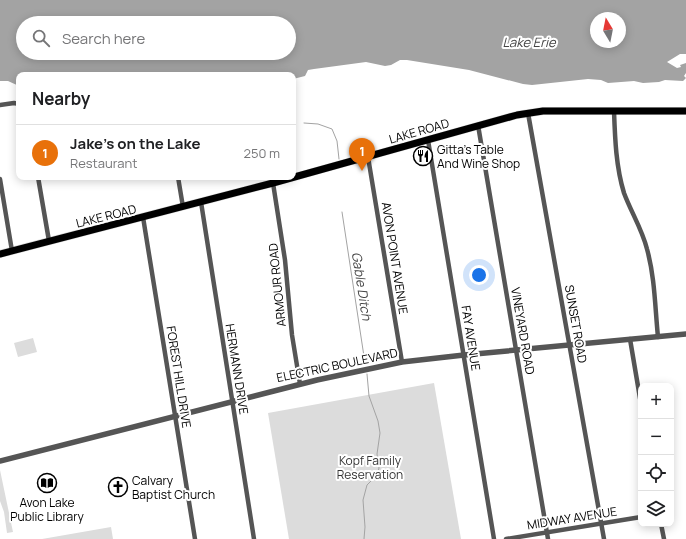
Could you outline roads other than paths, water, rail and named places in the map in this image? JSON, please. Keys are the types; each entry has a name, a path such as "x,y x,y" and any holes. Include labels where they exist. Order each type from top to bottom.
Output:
{"main road":[{"name":"LAKE ROAD","path":"296,177 478,125 528,113 549,111 686,111"},
{"name":"LAKE ROAD","path":"0,254 285,180"}],"street":[{"path":"0,105 16,104"},
{"path":"614,111 616,153 621,180 630,206 643,235 650,263 658,337"},
{"name":"SUNSET ROAD","path":"528,113 604,539"},
{"name":"VINEYARD ROAD","path":"478,125 548,539"},
{"name":"FAY AVENUE","path":"428,140 494,539"},
{"name":"AVON POINT AVENUE","path":"368,157 402,362"},
{"path":"0,179 12,251"},
{"path":"39,180 49,241"},
{"path":"178,180 183,207"},
{"name":"ARMOUR ROAD","path":"274,183 285,260 292,334 300,384"},
{"name":"HERMANN DRIVE","path":"201,202 254,539"},
{"name":"FOREST HILL DRIVE","path":"143,217 195,539"},
{"name":"ELECTRIC BOULEVARD","path":"0,461 300,384 402,362 464,354 686,334"},
{"path":"630,339 638,386"},
{"name":"MIDWAY AVENUE","path":"506,539 638,517"},
{"path":"662,527 664,539"}],"water":[{"name":"Lake Erie","path":"0,0 686,0 686,54 680,54 667,62 677,68 686,63 686,73 684,76 686,78 683,81 665,80 643,83 634,81 608,83 601,80 588,79 532,85 469,70 400,60 391,65 385,66 366,62 308,70 305,76 296,78 296,72 16,72 16,85 8,81 0,81"}],"waterway":[{"name":"Gable Ditch","path":"304,123 318,124 332,129 337,141 339,159"},
{"name":"Gable Ditch","path":"342,212 365,363"},
{"name":"Gable Ditch","path":"364,539 365,527 363,500 367,485 377,475 379,468 377,454 380,433 378,421 369,396 367,374"}],"place":[{"name":"Gitta's Table And Wine Shop","path":"423,156"},
{"name":"Jake's on the Lake","path":"362,171"},
{"name":"Avon Lake Public Library","path":"47,483"},
{"name":"Calvary Baptist Church","path":"118,487"}],"park label":[{"name":"Kopf Family Reservation","path":"370,467"}]}
